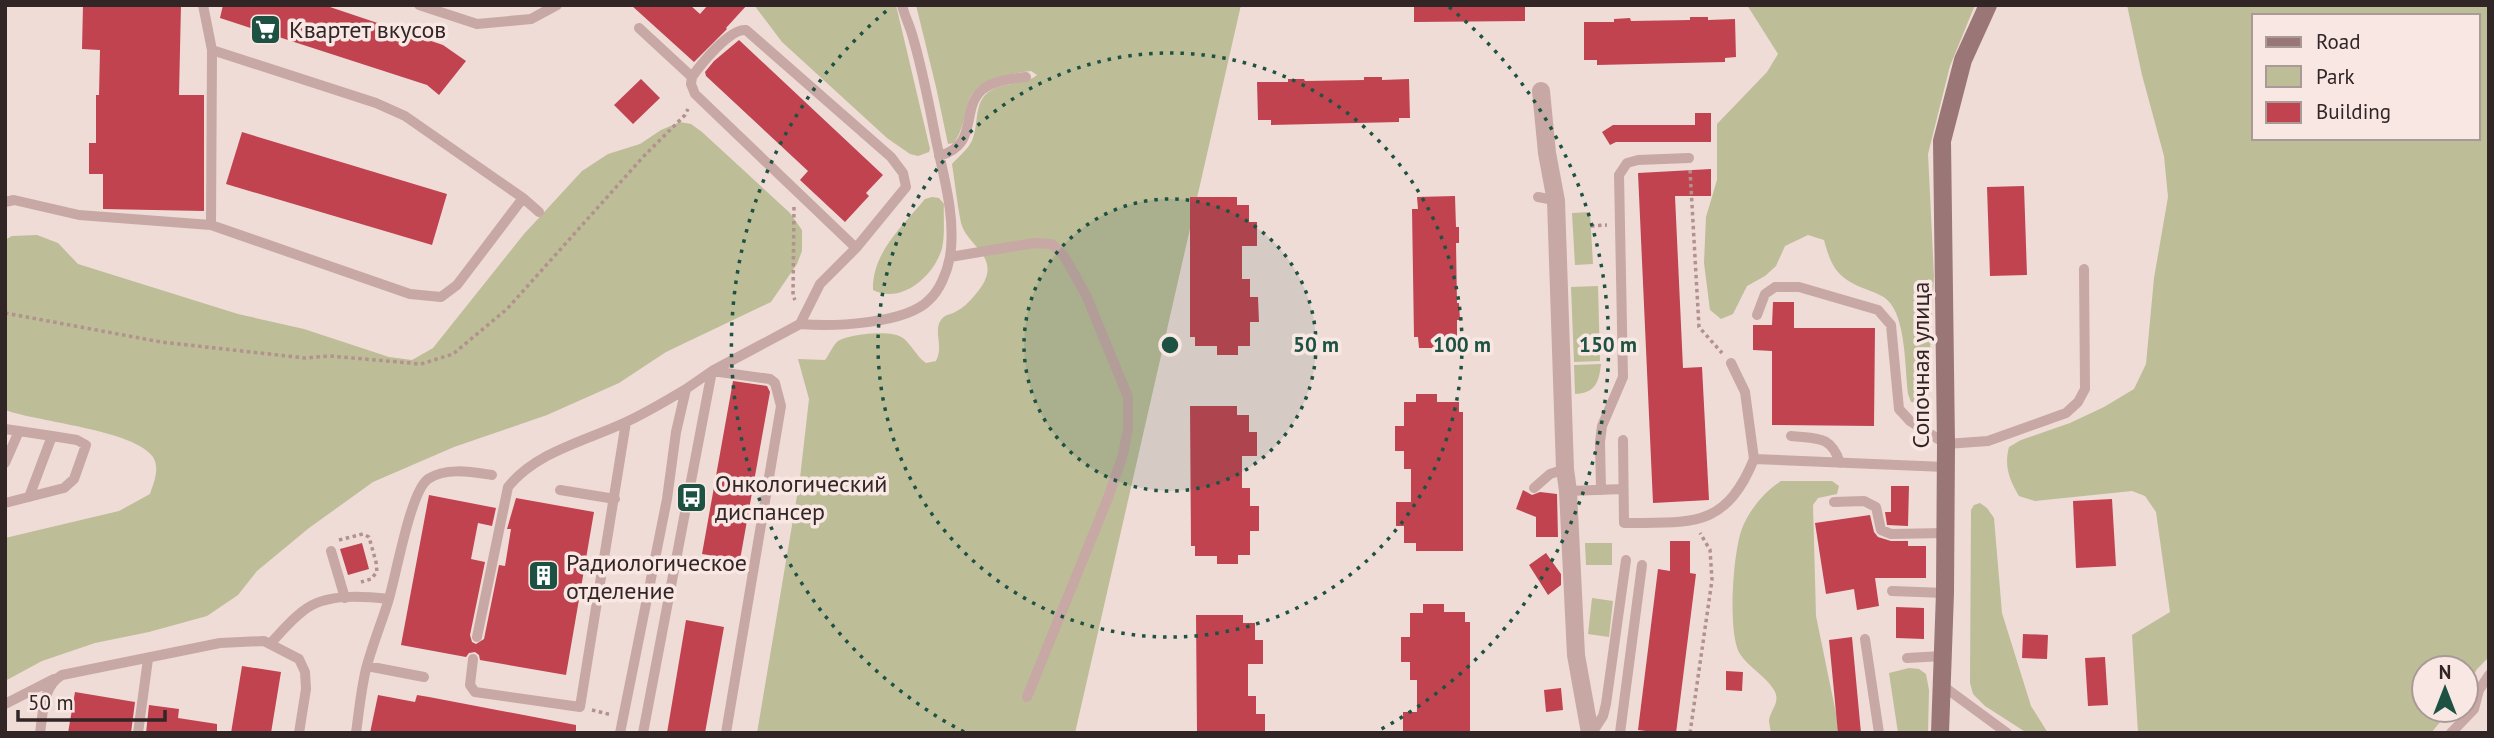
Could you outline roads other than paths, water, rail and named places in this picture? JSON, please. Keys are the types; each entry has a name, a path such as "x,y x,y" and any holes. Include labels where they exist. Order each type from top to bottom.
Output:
{"main road":[{"name":"Сопочная улица","path":"1940,733 1946,444 1942,141 1963,60 1988,5"}],"street":[{"path":"1541,90 1547,153 1557,210 1565,469 1576,654 1591,733"}],"lane":[{"path":"203,5 212,50 211,225"},
{"path":"419,5 477,24 531,19 556,5"},
{"path":"477,637 508,487 533,462 626,422 686,389 712,371 800,324 864,324 918,309 929,301 938,289 950,257 949,205 926,89 902,5"},
{"path":"639,28 692,77"},
{"path":"800,324 820,284 856,248 906,187 903,173 891,157 746,30 741,29 729,36 692,77 691,84 695,94 856,248"},
{"path":"212,50 376,103 405,116 539,212"},
{"path":"940,156 955,150 961,144 970,124 972,109 982,90 1002,80 1026,77"},
{"path":"1601,490 1602,426 1623,377 1619,175 1627,163 1638,160 1689,158"},
{"path":"1538,197 1554,200 1557,210"},
{"path":"5,201 14,200 79,215 211,225 410,294 441,297 457,285 523,198"},
{"path":"950,257 1034,243 1052,244 1064,256 1086,295 1128,397 1128,429 1124,454 1027,697"},
{"path":"1757,315 1765,294 1775,287 1799,287 1878,310 1891,325 1899,409 1910,421 1946,444 1988,441 2066,413 2078,402 2085,389 2084,270"},
{"path":"1623,440 1624,523 1693,522 1714,514 1731,501 1746,479 1754,459 1745,391 1731,363"},
{"path":"643,733 712,371"},
{"path":"712,371 770,379 775,383 781,407 726,733"},
{"path":"620,733 686,389"},
{"path":"473,659 470,685 475,692 580,707 626,422"},
{"path":"5,429 77,440 86,445 74,479 64,488 5,503"},
{"path":"5,463 19,431"},
{"path":"29,497 52,436"},
{"path":"1791,436 1829,442 1834,447 1840,463"},
{"path":"1754,459 1945,467"},
{"path":"1534,488 1550,474 1565,469"},
{"path":"356,733 367,666 389,599 413,508 426,480 441,473 471,472 492,475"},
{"path":"1568,491 1623,489"},
{"path":"560,490 615,499"},
{"path":"1833,502 1864,501 1876,506 1881,530 1891,534 1945,533"},
{"path":"331,551 344,593"},
{"path":"1591,733 1606,704 1626,560"},
{"path":"1620,733 1642,565"},
{"path":"1892,591 1945,593"},
{"path":"271,643 303,610 318,602 344,593 389,599"},
{"path":"1865,639 1879,733"},
{"path":"5,704 62,675 220,643 271,643 299,659 305,672 306,689 299,733"},
{"path":"1907,657 1943,656"},
{"path":"138,733 148,659"},
{"path":"367,666 424,677"},
{"path":"2451,733 2474,709 2479,690 2489,675"},
{"path":"40,733 49,687 54,679"},
{"path":"1943,686 2007,733"}],"place":[{"name":"Квартет вкусов","path":"266,29"},
{"name":"Онкологический диспансер","path":"692,497"},
{"name":"Радиологическое отделение","path":"543,576"}]}
